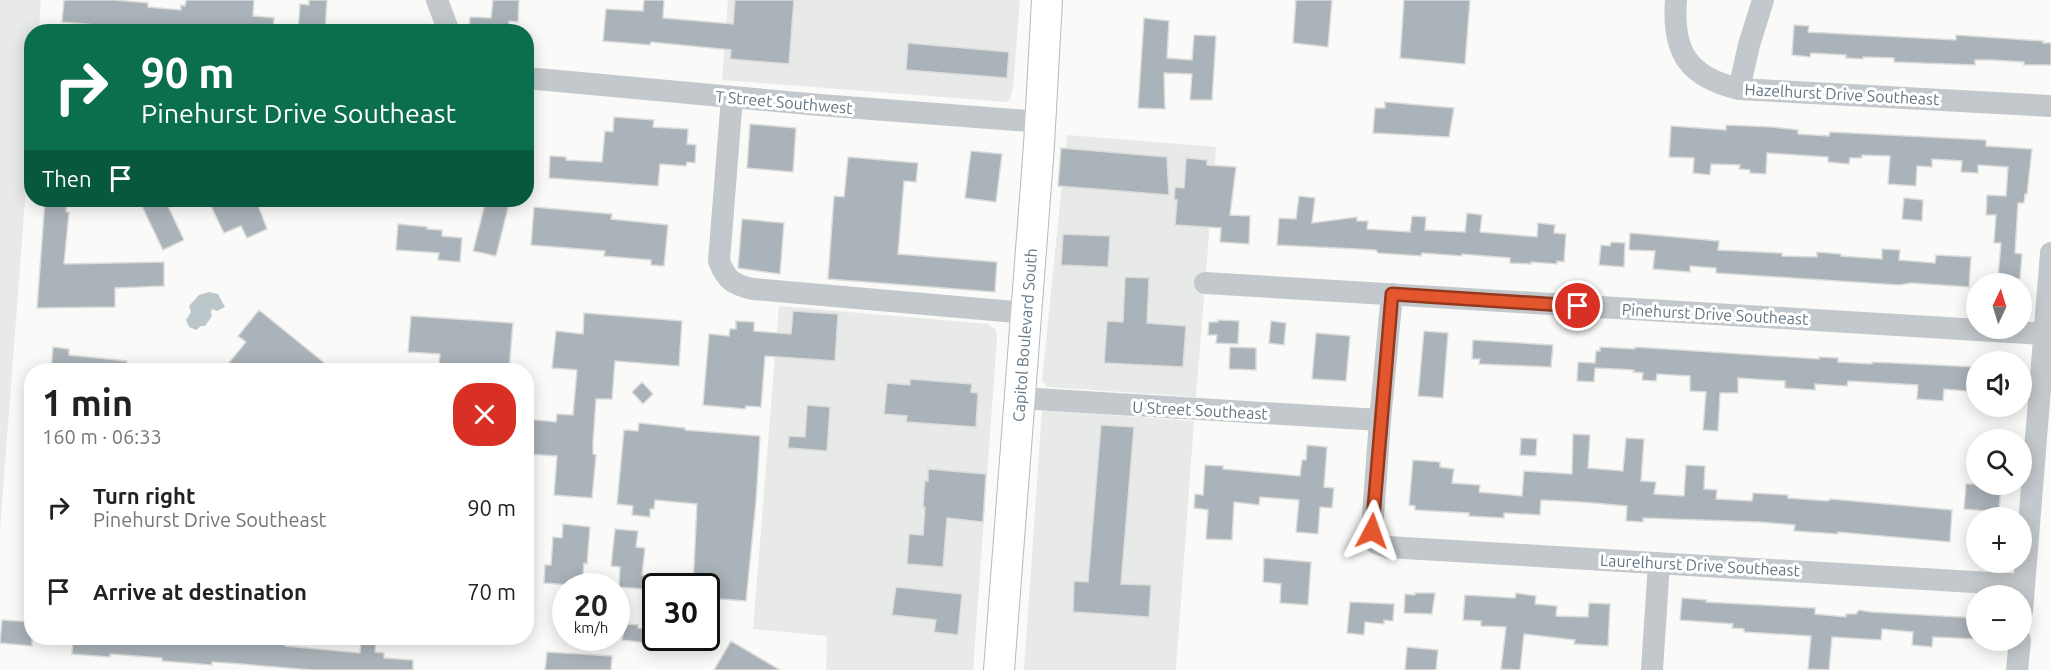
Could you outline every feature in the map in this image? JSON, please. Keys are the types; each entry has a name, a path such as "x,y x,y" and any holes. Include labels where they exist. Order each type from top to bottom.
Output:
{"main road":[{"name":"Capitol Boulevard South","path":"999,670 1041,122 1047,0"}],"street":[{"path":"437,0 446,24"},
{"path":"1739,89 1749,45 1763,0"},
{"name":"Hazelhurst Drive Southeast","path":"1676,9 1679,46 1696,72 1719,84 1739,89 2051,106"},
{"name":"T Street Southwest","path":"534,79 1041,122"},
{"path":"732,97 719,261 724,275 739,286 753,290 1026,313"},
{"path":"2024,585 2051,252"},
{"name":"Pinehurst Drive Southeast","path":"1205,283 2044,334"},
{"path":"1380,420 1392,294"},
{"name":"U Street Southeast","path":"1020,398 1380,420"},
{"name":"Laurelhurst Drive Southeast","path":"1380,420 1372,531 1376,543 1389,547 2024,585"},
{"path":"1652,670 1659,563"},
{"path":"2017,670 2019,651"}],"shaded area":[{"path":"0,0 41,0 39,24 24,24 25,207 0,530"},
{"path":"728,0 1020,0 1013,88 1010,98 1007,102 722,80"},
{"path":"1067,135 1216,147 1196,397 1047,387 1042,380"},
{"path":"209,292 218,294 225,307 217,311 212,309 212,316 205,326 196,330 189,327 186,320 191,312 189,306 199,295"},
{"path":"779,306 988,324 996,330 973,670 826,670 827,636 753,629"},
{"path":"1042,410 1194,421 1176,670 1024,670"}],"building":[{"path":"64,0 115,0 148,3 148,7 181,10 181,5 185,6 186,0 254,0 253,16 274,18 274,24 62,22"},
{"path":"309,0 327,0 326,24 299,24 300,4 309,5"},
{"path":"493,0 519,0 518,22 470,24 470,17 491,18"},
{"path":"644,0 664,0 663,18 733,24 735,0 794,0 789,64 730,59 731,50 651,42 650,45 603,41 606,9 643,11"},
{"path":"1296,0 1332,0 1328,47 1293,43"},
{"path":"1404,0 1470,0 1465,64 1400,58"},
{"path":"1144,18 1169,21 1167,58 1192,60 1194,35 1216,36 1212,100 1190,100 1192,74 1164,73 1165,109 1138,108"},
{"path":"1794,25 1809,26 1808,32 1956,40 1956,35 2043,41 2043,43 2051,43 2051,65 2024,65 2024,62 1991,60 1975,60 1975,65 1894,62 1894,58 1846,58 1846,55 1811,53 1810,57 1792,55"},
{"path":"908,43 1009,52 1007,78 906,70"},
{"path":"1385,102 1454,108 1449,137 1373,133 1375,108 1385,108"},
{"path":"614,117 654,120 653,127 688,129 687,144 696,145 695,163 687,162 686,166 660,164 658,186 549,178 550,156 566,157 566,160 602,162 605,131 613,132"},
{"path":"750,124 796,128 793,172 747,168"},
{"path":"1726,125 1772,127 1798,130 1798,134 1829,136 1830,132 1986,140 1986,146 2032,149 2027,194 2025,194 2024,203 2018,203 2015,253 2022,254 2020,273 1998,273 2001,243 1994,243 1996,215 1986,215 1987,195 2006,196 2008,167 1978,165 1978,173 1961,172 1962,161 1932,159 1932,167 1917,166 1916,186 1888,184 1890,156 1862,155 1862,158 1850,158 1849,164 1828,162 1828,157 1767,153 1766,174 1750,173 1750,170 1739,169 1740,165 1711,164 1710,175 1693,173 1694,158 1669,157 1671,126 1726,130"},
{"path":"1061,148 1167,157 1169,195 1058,186"},
{"path":"971,151 1002,154 996,202 965,198"},
{"path":"848,157 918,163 916,182 904,181 898,254 997,262 995,292 828,279 834,196 844,197"},
{"path":"1186,158 1207,160 1207,165 1236,167 1230,215 1250,216 1249,244 1220,242 1221,228 1175,225 1177,200 1174,200 1175,187 1184,188"},
{"path":"1299,196 1315,198 1312,223 1357,217 1357,221 1368,221 1367,229 1410,232 1412,216 1426,217 1425,230 1465,232 1467,213 1482,215 1480,232 1537,237 1538,223 1555,225 1554,233 1566,234 1564,262 1557,261 1557,264 1510,263 1510,258 1462,254 1462,256 1422,253 1421,256 1378,253 1376,250 1277,245 1279,218 1296,219"},
{"path":"1904,198 1923,200 1922,221 1902,219"},
{"path":"44,207 66,207 66,212 69,212 64,264 164,262 164,286 115,288 115,307 37,308"},
{"path":"142,207 168,207 184,240 163,250"},
{"path":"211,207 259,207 267,229 247,238 241,226 224,233"},
{"path":"484,207 508,207 496,256 473,251"},
{"path":"534,207 612,214 611,219 668,225 664,266 651,265 651,260 604,256 605,251 531,245"},
{"path":"742,219 784,223 780,274 738,268"},
{"path":"398,224 442,230 442,236 462,238 460,262 438,260 439,253 396,250"},
{"path":"1630,233 1719,241 1718,250 1782,253 1782,256 1817,257 1817,252 1882,259 1882,249 1900,250 1899,260 1935,263 1936,255 1971,257 1970,273 1966,273 1966,287 1911,283 1899,285 1716,273 1716,268 1690,266 1690,272 1653,269 1655,251 1629,250"},
{"path":"1063,234 1110,236 1108,267 1061,265"},
{"path":"1611,242 1625,243 1624,267 1599,265 1601,245 1610,246"},
{"path":"1125,277 1149,278 1147,323 1186,326 1183,367 1104,363 1107,321 1123,322"},
{"path":"259,310 324,363 229,363 246,342 238,336"},
{"path":"793,311 838,314 835,361 765,356 761,407 746,406 745,409 703,405 709,334 729,336 730,329 736,329 736,321 754,322 754,331 791,334"},
{"path":"584,313 682,321 679,366 615,361 612,399 596,399 593,454 596,455 592,498 554,495 557,456 534,455 534,420 556,422 557,414 573,415 577,370 552,368 556,331 583,334"},
{"path":"411,316 513,323 510,363 439,363 440,354 408,352"},
{"path":"1218,320 1239,321 1238,344 1216,343 1217,335 1208,335 1209,322 1218,322"},
{"path":"1271,321 1286,323 1284,345 1269,343"},
{"path":"1424,331 1448,333 1443,398 1418,396"},
{"path":"1316,333 1350,336 1346,381 1312,379"},
{"path":"1473,340 1553,345 1551,367 1479,364 1480,359 1472,359"},
{"path":"53,347 69,349 69,355 127,361 127,363 52,363"},
{"path":"1230,347 1256,348 1256,370 1229,369"},
{"path":"1600,347 1635,349 1635,347 1819,359 1819,357 1838,358 1838,362 1966,366 1966,391 1944,389 1943,401 1917,399 1918,385 1848,381 1847,386 1815,384 1815,390 1785,388 1785,381 1738,378 1738,393 1720,393 1718,431 1703,430 1706,392 1690,391 1690,376 1657,374 1656,381 1642,380 1643,373 1633,372 1634,370 1595,368 1594,382 1577,381 1578,362 1595,363 1596,351 1600,351"},
{"path":"910,379 972,384 971,392 978,393 976,427 906,422 907,416 884,414 887,383 910,385"},
{"path":"642,382 653,394 643,404 632,392"},
{"path":"807,405 830,407 827,451 788,448 789,436 805,437"},
{"path":"639,423 685,428 685,430 760,436 746,601 720,599 720,573 694,573 697,504 655,500 654,509 650,509 650,517 632,515 633,506 617,504 624,430 638,431"},
{"path":"1101,425 1134,427 1121,584 1151,585 1149,617 1073,612 1074,581 1088,582"},
{"path":"1573,434 1590,435 1588,468 1623,471 1626,438 1644,439 1641,481 1656,482 1654,494 1684,496 1686,465 1705,466 1704,489 1717,490 1716,499 1752,501 1753,493 1788,495 1788,498 1828,501 1831,499 1952,510 1950,542 1838,532 1838,534 1794,531 1795,525 1760,522 1643,518 1643,522 1626,521 1627,506 1581,502 1541,500 1540,515 1504,513 1504,518 1469,516 1469,513 1415,510 1415,506 1409,505 1413,460 1440,462 1440,467 1454,469 1452,483 1480,485 1479,492 1522,496 1524,471 1572,474"},
{"path":"1521,438 1537,439 1536,456 1520,455"},
{"path":"1307,445 1327,447 1324,487 1334,488 1332,508 1320,507 1318,534 1296,532 1299,500 1260,497 1259,505 1234,502 1232,540 1206,539 1208,510 1194,508 1195,494 1203,495 1205,465 1223,466 1223,469 1300,476 1302,460 1306,460"},
{"path":"928,469 986,474 983,522 947,518 943,567 907,564 909,534 923,535 924,491 925,481 928,481"},
{"path":"1966,484 1966,495 2000,495 1999,507 1966,507 1964,509"},
{"path":"563,524 590,527 587,564 584,563 583,573 552,573 552,584 544,583 545,565 551,565 553,537 562,538"},
{"path":"615,529 638,531 636,547 645,548 642,589 630,588 630,573 620,573 620,567 611,566"},
{"path":"1264,558 1311,562 1308,605 1280,603 1281,584 1263,582"},
{"path":"896,587 962,594 958,635 934,632 936,620 892,615"},
{"path":"1415,593 1435,593 1432,614 1404,613 1405,594 1415,595"},
{"path":"1516,593 1536,596 1535,604 1557,606 1556,616 1588,617 1589,603 1610,604 1608,646 1574,644 1575,640 1524,634 1520,670 1501,669 1506,627 1481,626 1481,621 1463,620 1465,595 1515,598"},
{"path":"1682,598 1707,600 1706,602 1815,608 1815,614 1846,617 1846,614 1856,614 1859,610 1966,617 1966,638 1933,637 1932,647 1912,645 1913,632 1882,629 1881,640 1832,637 1829,670 1808,669 1811,636 1744,632 1744,629 1732,628 1733,624 1680,620"},
{"path":"1350,602 1394,604 1393,621 1384,620 1384,624 1365,622 1364,635 1347,633"},
{"path":"2,620 24,621 24,645 32,646 0,643"},
{"path":"630,624 638,625 638,628 642,628 642,642 630,641"},
{"path":"731,641 780,670 714,670"},
{"path":"73,645 285,645 360,653 361,645 376,645 375,652 384,653 384,658 413,660 413,670 313,670 212,662 212,665 110,654 110,657 72,654"},
{"path":"1407,647 1438,650 1436,670 1405,670"},
{"path":"547,652 612,656 611,670 545,670"}],"route":[{"path":"1372,531 1392,294 1578,306"}]}
